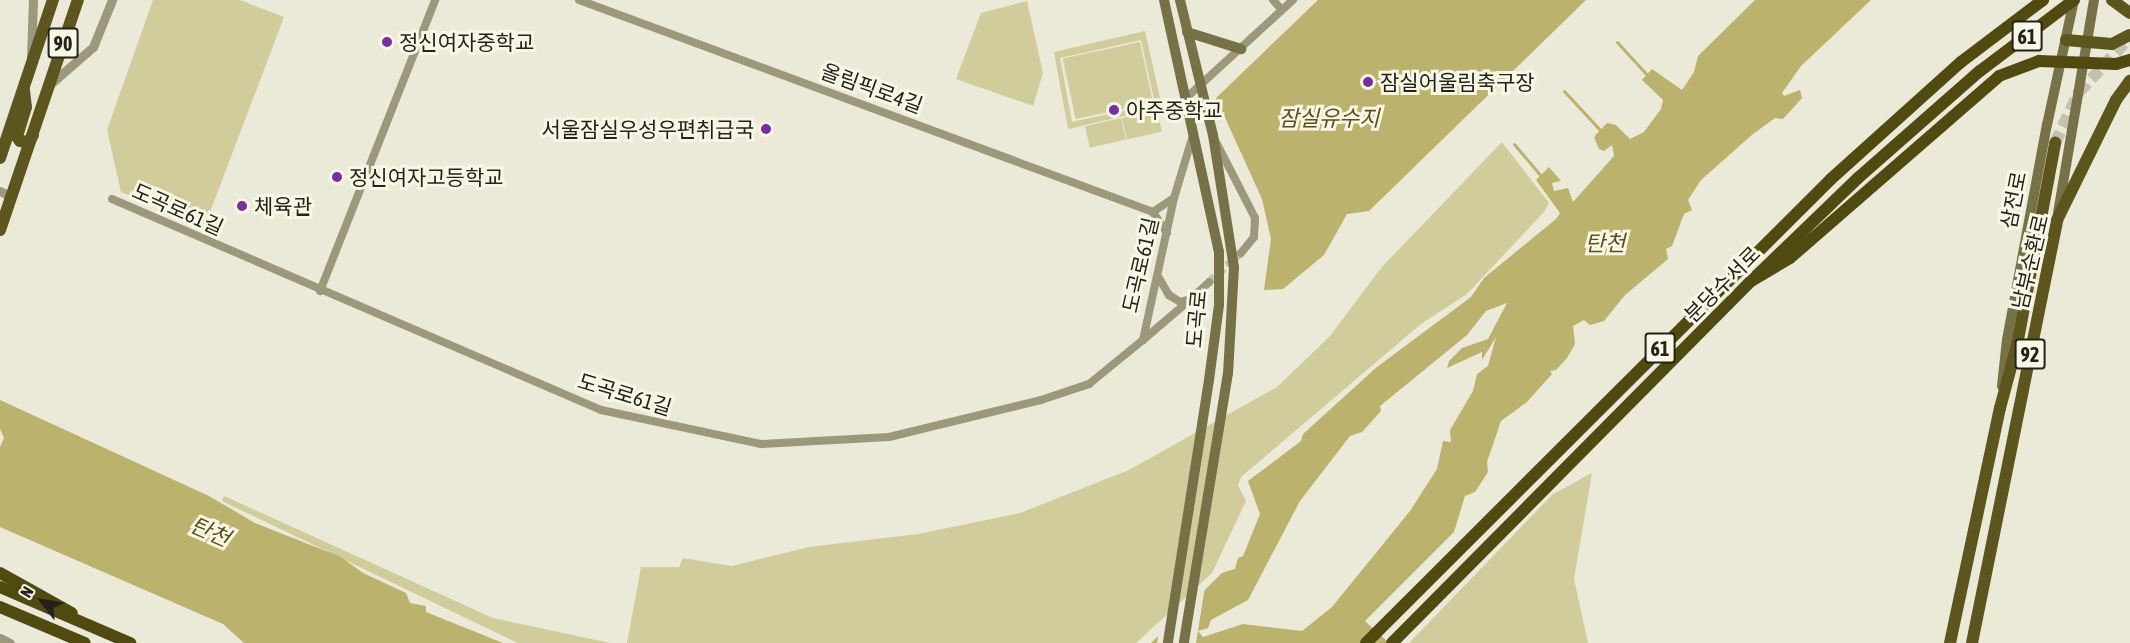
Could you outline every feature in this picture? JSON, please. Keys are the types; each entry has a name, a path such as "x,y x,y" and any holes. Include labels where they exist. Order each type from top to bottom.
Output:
{"highway":[{"name":"분당수서로","path":"1366,643 1831,179 1961,62 2043,0"},
{"name":"분당수서로","path":"1392,643 1751,281 1896,145 1980,72 2074,0"},
{"path":"1751,281 1790,258 1999,76 2039,61 2116,64 2130,60"},
{"path":"0,573 52,599 92,627"},
{"path":"0,587 130,643"},
{"path":"0,607 85,643"}],"main road":[{"name":"90","path":"0,158 52,0"},
{"name":"90","path":"2,225 78,0"},
{"name":"도곡로","path":"1164,0 1219,252 1219,305 1168,643"},
{"name":"도곡로","path":"1180,0 1199,87 1213,135 1234,267 1228,373 1184,643"},
{"name":"삼전로","path":"2000,408 2007,340 2074,0"},
{"path":"2057,220 2094,0"},
{"path":"2112,0 2130,13"},
{"path":"1187,32 1241,49"},
{"path":"2066,40 2112,44 2130,34"},
{"path":"2062,56 2116,58 2130,54"},
{"name":"남부순환로","path":"1972,643 2057,220 2116,100 2130,81"},
{"path":"24,87 26,107 17,136 20,141 29,142 35,130"},
{"name":"남부순환로","path":"1950,643 2000,408 2017,345 2055,143"}],"street":[{"path":"31,66 33,0"},
{"path":"48,86 93,47 112,0"},
{"path":"320,291 435,0"},
{"name":"올림픽로4길","path":"579,0 1152,212"},
{"path":"1273,0 1282,10"},
{"path":"1186,98 1293,0"},
{"name":"도곡로61길","path":"1143,340 1159,278 1174,198 1194,131"},
{"path":"1213,135 1255,218 1254,237 1241,253"},
{"path":"0,191 12,197"},
{"path":"1167,233 1152,212 1174,198"},
{"name":"도곡로61길","path":"112,199 320,291 601,410 760,444 889,437 1041,400 1089,384 1209,282"},
{"path":"1159,278 1169,295 1180,302 1191,299"},
{"path":"0,638 10,643"}],"shaded area":[{"path":"153,0 240,0 284,17 204,228 121,192 107,130"},
{"path":"1027,1 1043,73 1033,106 956,79 981,13"},
{"path":"1145,31 1162,107 1068,129 1054,52","holes":["1141,40 1155,104 1072,122 1060,58"]},
{"path":"1140,42 1153,103 1076,119 1063,58"},
{"path":"1157,110 1162,131 1127,140 1122,118"},
{"path":"1121,118 1126,139 1090,148 1085,126"},
{"path":"1502,142 1549,203 1544,212 1467,294 1421,324 1241,477 1238,485 1246,501 1212,573 1136,643 627,643 641,567 679,567 683,558 732,566 809,547 918,534 1020,513 1129,470 1277,387 1330,336 1381,268"},
{"path":"1592,473 1574,579 1588,643 1409,643 1553,494"},
{"path":"224,496 493,618 610,643 518,643 222,501"}],"water":[{"name":"잠실유수지","path":"1318,0 1586,0 1369,211 1347,214 1324,255 1283,289 1264,290 1271,239 1262,199 1216,98"},
{"name":"탄천","path":"1755,0 1871,0 1801,66 1782,93 1784,96 1800,90 1802,98 1783,119 1775,118 1753,134 1701,180 1688,200 1692,210 1684,214 1672,246 1666,249 1668,259 1625,295 1604,321 1590,325 1584,320 1573,326 1575,344 1567,358 1556,370 1550,371 1552,374 1527,402 1501,421 1487,462 1488,472 1475,492 1465,496 1454,532 1365,621 1389,643 1151,643 1222,573 1235,569 1238,558 1243,556 1260,514 1248,481 1301,441 1303,434 1377,367 1471,297 1484,278 1556,219 1560,213 1536,180 1549,167 1561,181 1552,183 1554,191 1568,188 1573,202 1614,156 1612,145 1604,151 1599,149 1594,137 1607,123 1616,125 1630,139 1644,132 1661,109 1663,100 1642,80 1652,69 1682,90 1694,72 1698,56","holes":["1507,303 1488,339 1462,348 1449,361 1447,368 1482,352 1482,360 1496,337 1488,366 1477,374 1473,391 1450,430 1451,442 1443,441 1437,469 1410,511 1332,607 1302,631 1243,624 1203,637 1198,631 1208,628 1211,620 1248,600 1300,501 1350,436 1362,432 1381,411 1380,406 1467,335 1486,311"]},
{"name":"탄천","path":"0,400 209,496 255,523 341,557 363,573 406,593 410,603 426,606 426,612 503,643 244,643 223,624 0,527 0,447 4,438 0,429"}],"pier":[{"path":"1205,587 1196,643 1157,643 1159,631"}],"waterway":[{"path":"1617,42 1648,76"},
{"path":"1564,91 1601,131"},
{"path":"1514,144 1542,177"}],"tunnel":[{"path":"2055,143 2079,92 2129,38"},
{"path":"1209,282 1241,253"}],"place":[{"name":"정신여자중학교","path":"387,42"},
{"name":"잠실어울림축구장","path":"1368,82"},
{"name":"아주중학교","path":"1114,110"},
{"name":"서울잠실우성우편취급국","path":"766,129"},
{"name":"정신여자고등학교","path":"337,177"},
{"name":"체육관","path":"242,206"}]}
